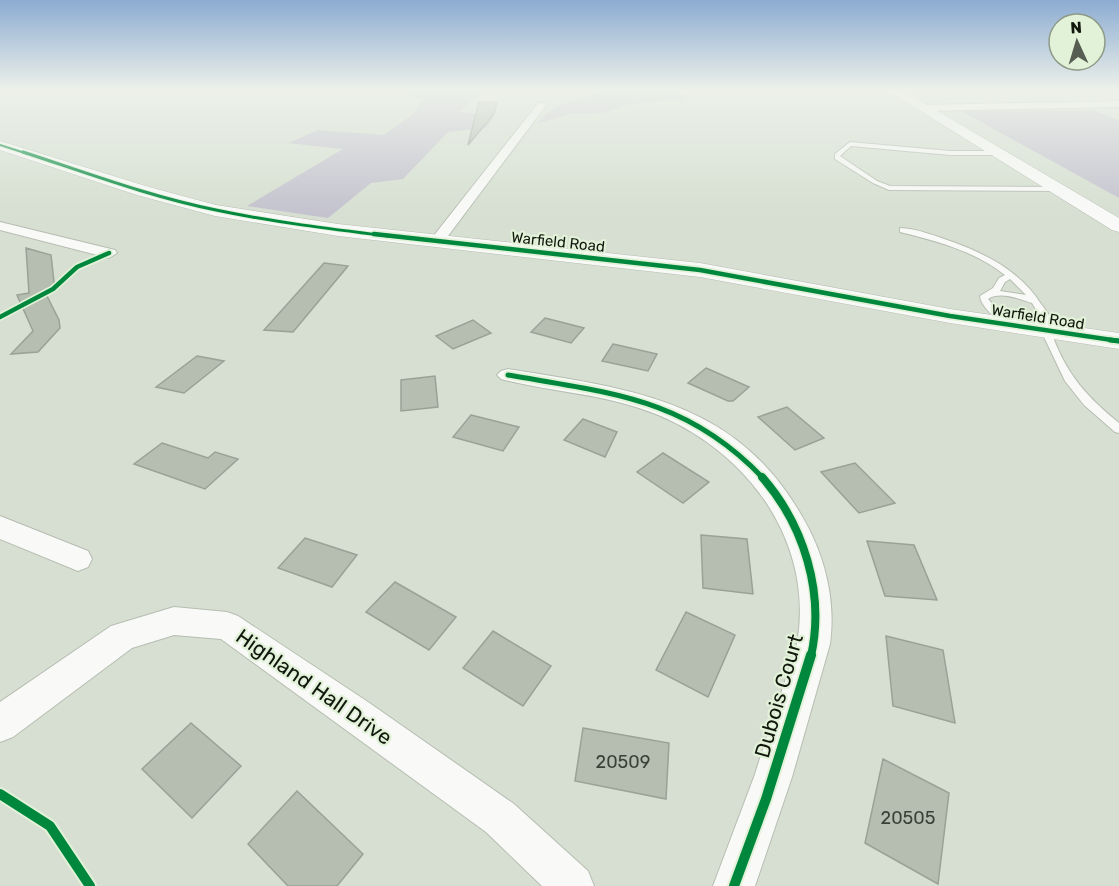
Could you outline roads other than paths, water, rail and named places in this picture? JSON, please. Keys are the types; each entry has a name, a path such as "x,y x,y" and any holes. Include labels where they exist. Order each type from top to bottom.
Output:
{"street":[{"path":"437,241 521,131"},
{"path":"962,131 1119,226"},
{"name":"Warfield Road","path":"0,145 143,191 215,210 338,230 700,270 1013,326 1119,341"},
{"path":"0,226 109,253"},
{"name":"Dubois Court","path":"508,375 606,392 648,404 692,421 719,438 750,463 780,500 802,543 815,590 816,625 807,669 761,818 734,886"},
{"path":"0,527 78,559"},
{"name":"Highland Hall Drive","path":"0,724 122,636 174,621 227,627 355,714 500,818 573,886"}],"lane":[{"path":"998,153 950,153 850,144 837,155 837,158 874,182 889,188 1058,189"},
{"path":"903,230 960,245 977,252 1010,274 1047,321 1047,331 1073,385 1119,429"},
{"path":"1010,274 996,290 983,298 993,311 1013,326"},
{"path":"989,293 1016,295 1033,301"}]}
